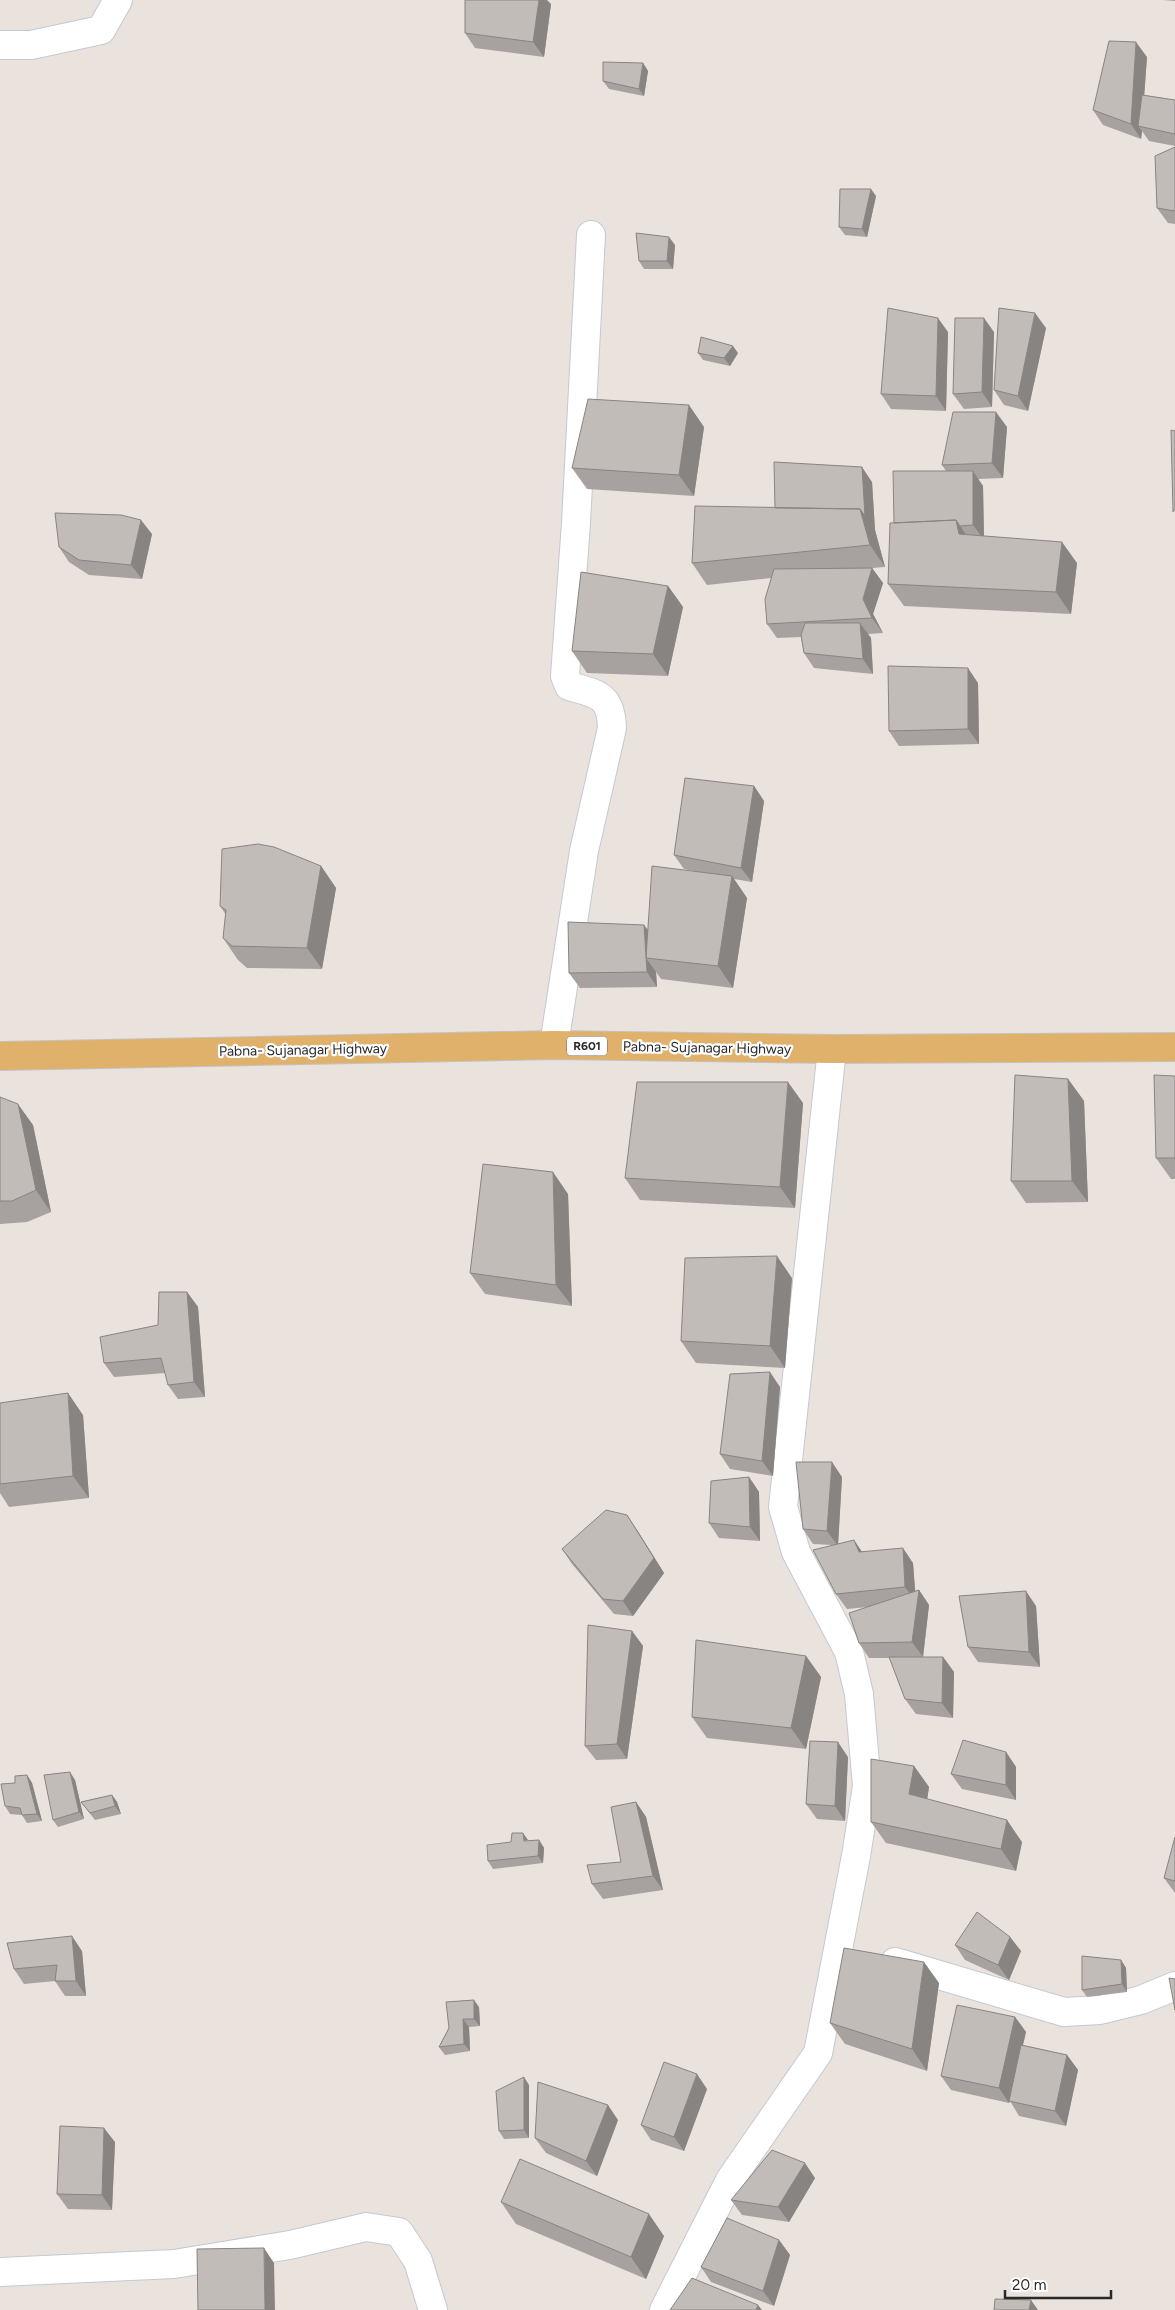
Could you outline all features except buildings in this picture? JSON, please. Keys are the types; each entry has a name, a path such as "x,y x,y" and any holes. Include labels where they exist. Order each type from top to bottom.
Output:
{"main road":[{"name":"Pabna- Sujanagar Highway","path":"0,1056 554,1046 832,1050 1175,1047"}],"street":[{"path":"0,45 31,44 101,30 118,0"},
{"path":"554,1046 584,851 612,728 611,709 605,699 569,686 564,676 576,523 591,235"},
{"path":"664,2310 730,2180 818,2053 867,1786 859,1694 849,1652 796,1552 783,1507 832,1050"},
{"path":"839,1946 1064,2012 1100,2010 1141,2000 1175,1986"},
{"path":"0,2272 174,2264 290,2245 366,2228 399,2232 418,2261 433,2310"}]}
